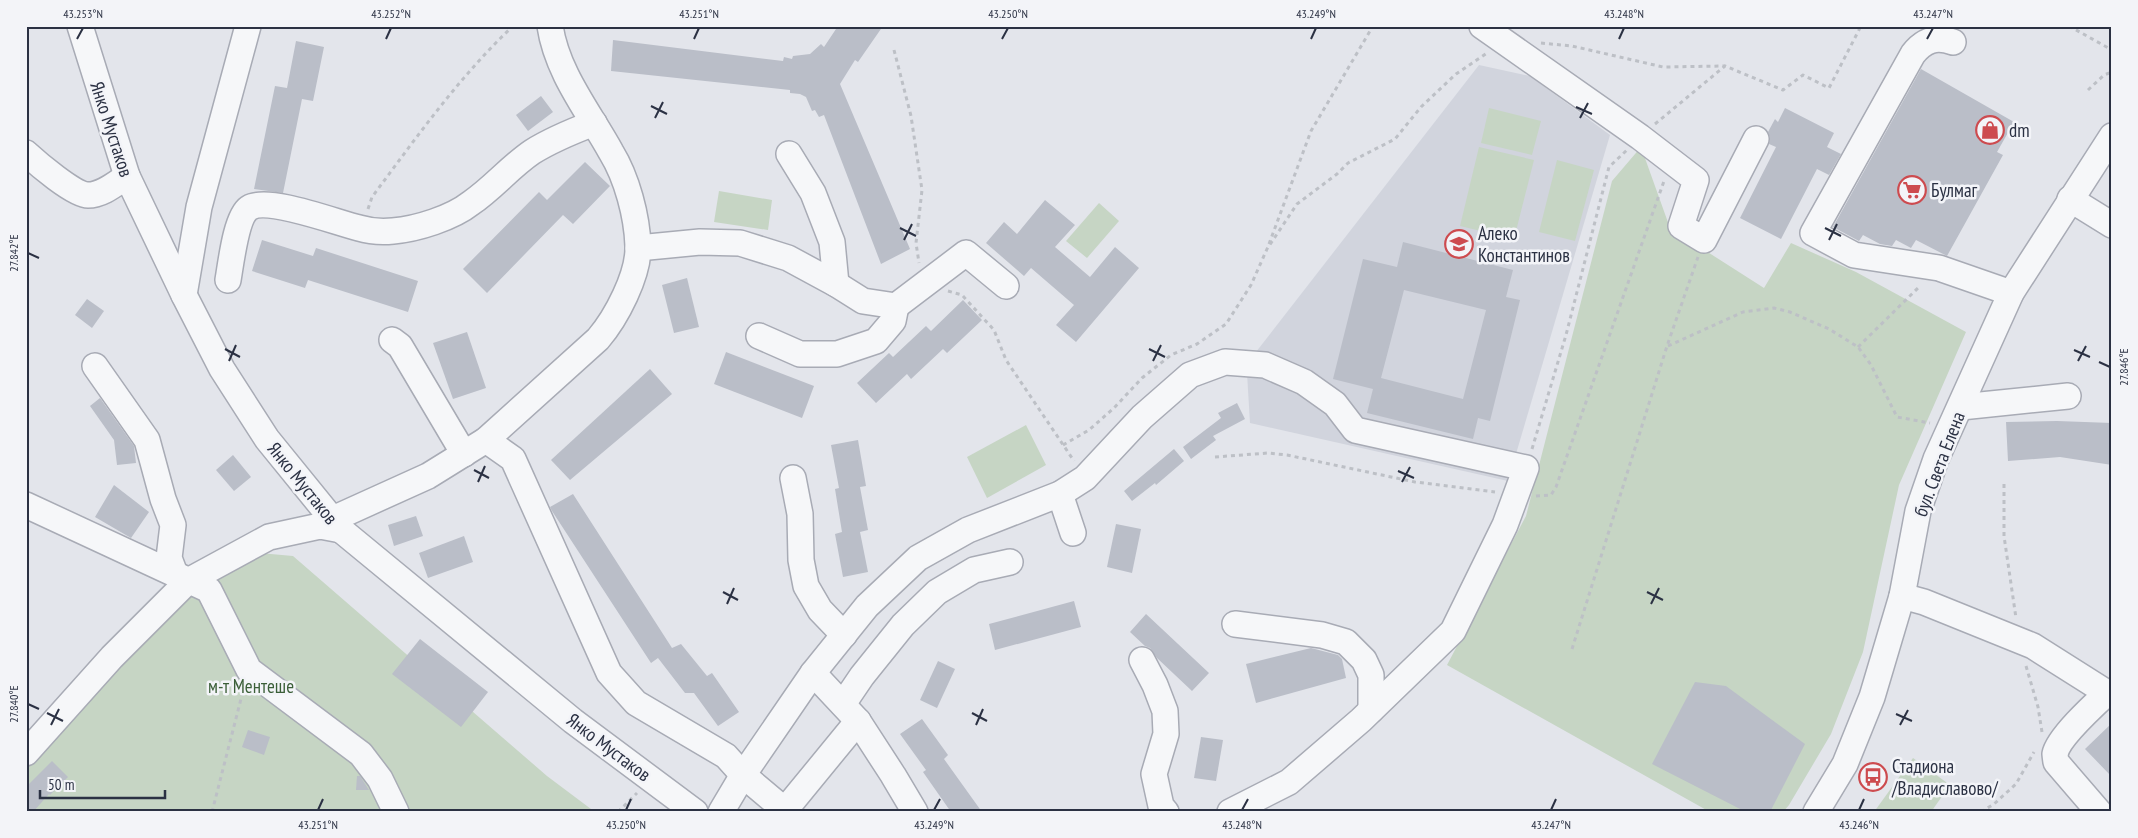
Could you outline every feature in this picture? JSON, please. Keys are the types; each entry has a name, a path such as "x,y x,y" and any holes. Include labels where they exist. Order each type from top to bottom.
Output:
{"street":[{"name":"Янко Мустаков","path":"80,26 127,176 222,369 267,439 337,525 573,721 695,812"},
{"path":"184,295 199,207 248,26"},
{"path":"26,753 181,578 269,537 320,526 337,525 428,476 486,440 598,339 612,323 631,278 638,248 635,222 623,179 613,154 564,70 554,48 550,26 554,26"},
{"path":"1482,26 1672,160 1696,180 1681,226 1704,240 1756,139"},
{"path":"1953,42 1935,38 1919,46 1913,54 1813,233 1854,255 1939,268 2011,292"},
{"path":"228,280 241,218 249,208 261,205 299,210 361,229 393,231 443,219 471,204 502,175 533,152 556,139 594,123"},
{"name":"бул. Света Елена","path":"1816,812 1845,764 1872,697 1902,596 1918,511 1936,459 1957,417 2011,292 2112,136"},
{"path":"26,153 71,188 86,196 99,194 127,176"},
{"path":"789,154 813,193 832,242 836,284"},
{"path":"2070,199 2112,225"},
{"path":"638,248 700,242 740,243 788,258 863,301 896,306 966,253 1006,286"},
{"path":"759,336 800,354 837,354 876,341 894,321 896,306"},
{"path":"392,340 400,346 464,454"},
{"path":"720,812 813,672 867,606 918,558 968,530 1060,494 1085,478 1142,417 1190,375 1225,362 1265,365 1304,382 1335,404 1356,430 1526,468 1505,525 1453,631 1371,710 1289,782 1230,812"},
{"path":"95,366 147,440 163,499 173,525 169,558 181,578"},
{"path":"1957,417 2068,396"},
{"path":"486,440 513,459 609,673 636,704 726,756 743,775 786,811 850,712 862,676 903,625 937,592 974,570 1010,562"},
{"path":"793,478 800,514 801,560 806,586 820,610 844,635"},
{"path":"1060,494 1073,533"},
{"path":"26,505 209,590 249,670 361,754 380,779 396,812"},
{"path":"1902,596 1924,602 2032,646 2109,695 2076,725 2061,742 2055,754 2056,762 2099,812"},
{"path":"1235,624 1322,635 1346,642 1364,660 1371,676 1371,710"},
{"path":"1142,660 1155,684 1164,711 1166,734 1154,774 1161,806 1166,812"},
{"path":"813,672 850,712 914,812"}],"path":[{"path":"361,229 372,197 448,96 495,43 513,26"},
{"path":"1063,445 1089,430 1114,408 1142,378 1171,356 1197,344 1226,324 1251,285 1267,249 1311,131 1373,26"},
{"path":"1267,249 1297,204 1337,174 1348,162 1395,139 1421,107 1456,74 1484,54 1509,45 1543,43 1572,46 1664,67 1725,66 1782,90 1803,75 1829,88 1861,26"},
{"path":"2069,26 2112,50"},
{"path":"894,50 914,133 922,190 917,235 917,258 928,283 942,290 962,295 994,330 1006,360 1085,478"},
{"path":"1526,468 1566,335 1609,167 1640,137 1725,66"},
{"path":"2088,90 2104,75 2112,72"},
{"path":"1215,457 1268,453 1287,455 1415,482 1516,494 1551,495 1556,488 1672,160"},
{"path":"1572,649 1667,346 1704,240"},
{"path":"1858,347 1939,268"},
{"path":"1667,346 1731,316 1743,312 1774,308 1810,320 1843,336 1858,347 1872,365 1897,417 1903,420 1957,417"},
{"path":"212,812 249,670"},
{"path":"1982,812 2016,784 2038,744"},
{"path":"618,812 650,778"}],"shaded area":[{"name":"Алеко Константинов","path":"1479,65 1530,76 1610,135 1508,481 1250,423 1247,373 1256,352"}],"green space":[{"path":"1489,108 1541,121 1532,155 1481,143"},
{"path":"1479,147 1534,160 1514,239 1460,226"},
{"path":"1641,147 1670,228 1764,288 1791,243 1856,272 1966,332 1899,485 1863,652 1831,734 1783,812 1710,812 1447,665 1526,516 1612,181"},
{"path":"1557,160 1594,170 1575,241 1539,232"},
{"path":"719,191 772,200 768,230 714,222"},
{"path":"1099,203 1119,221 1087,258 1066,241"},
{"path":"1026,425 1046,465 987,498 967,457"},
{"name":"м-т Ментeше","path":"248,552 293,556 547,776 595,812 26,812 26,742 167,584"},
{"path":"1913,758 1950,785 1931,812 1874,812"}],"building":[{"path":"838,26 883,26 858,62 855,60 840,84 910,249 881,264 824,115 819,117 815,110 812,111 806,97 790,93 790,90 611,71 613,40 783,61 784,57 792,59 793,56 810,54 821,44 824,47"},
{"path":"296,41 324,47 313,101 302,99 283,193 254,189 275,86 287,88"},
{"name":"Булмаг","path":"1921,69 2014,122 1997,152 2003,155 1947,256 1916,240 1911,248 1896,240 1892,246 1880,244 1863,235 1859,241 1833,227"},
{"path":"541,96 553,112 528,131 516,115"},
{"path":"1785,108 1834,133 1827,147 1841,154 1829,175 1817,169 1781,239 1740,218 1776,147 1769,144 1768,132 1775,119 1778,122"},
{"path":"585,162 610,186 573,224 563,215 487,293 463,269 539,192 547,200"},
{"path":"1045,200 1075,225 1055,247 1090,277 1115,247 1139,268 1076,342 1056,325 1074,305 1031,268 1024,276 986,243 1004,222 1017,234"},
{"path":"262,240 313,256 316,248 418,281 408,312 308,280 305,288 252,271"},
{"path":"1403,242 1513,270 1506,297 1520,300 1490,421 1478,418 1473,439 1367,413 1373,389 1333,379 1363,259 1397,267","holes":["1404,290 1486,310 1463,399 1381,378"]},
{"path":"687,278 699,327 674,333 662,285"},
{"path":"87,299 104,311 92,328 75,315"},
{"path":"963,300 982,320 947,353 943,349 911,379 907,374 876,403 857,383 889,353 893,357 926,326 931,331"},
{"path":"467,332 486,388 453,399 433,343"},
{"path":"726,352 814,386 802,418 714,384"},
{"path":"650,369 672,394 570,480 551,460"},
{"path":"100,398 134,446 136,463 117,465 114,440 90,406"},
{"path":"1237,403 1245,419 1213,436 1216,440 1191,459 1183,447 1221,418 1218,413"},
{"path":"2006,422 2112,423 2112,465 2060,457 2008,461"},
{"path":"858,440 866,486 860,487 868,530 860,532 868,572 843,577 835,534 842,532 835,489 839,488 831,445"},
{"path":"1174,449 1184,461 1156,485 1155,483 1132,501 1124,491"},
{"path":"233,455 251,477 234,491 216,470"},
{"path":"114,485 149,512 131,538 95,517"},
{"path":"573,494 672,648 681,644 707,676 712,673 739,712 718,726 694,693 685,693 658,658 651,663 550,507"},
{"path":"416,516 423,536 394,546 388,525"},
{"path":"1116,524 1141,529 1132,573 1107,567"},
{"path":"464,536 473,562 428,578 419,553"},
{"path":"1074,601 1081,627 995,650 989,624"},
{"path":"1146,614 1209,673 1192,691 1157,658 1150,648 1145,646 1130,632"},
{"path":"420,639 488,692 461,727 392,674"},
{"path":"1311,648 1338,655 1342,659 1346,678 1256,703 1246,664"},
{"path":"938,661 955,669 937,708 920,700"},
{"path":"1695,682 1726,686 1805,744 1770,812 1746,812 1652,764"},
{"path":"922,719 948,755 944,759 982,812 951,812 923,772 926,770 900,734"},
{"path":"2112,723 2112,777 2085,749"},
{"path":"248,730 270,737 264,755 242,747"},
{"path":"1201,737 1223,740 1216,781 1194,778"},
{"path":"52,761 68,777 33,812 26,812 26,787"},
{"path":"357,776 360,776 369,790 356,790"}],"place":[{"name":"dm","path":"1990,130"},
{"name":"Булмаг","path":"1912,190"},
{"name":"Алеко Константинов","path":"1459,244"},
{"name":"Стадиона /Владиславово/","path":"1873,777"}]}
